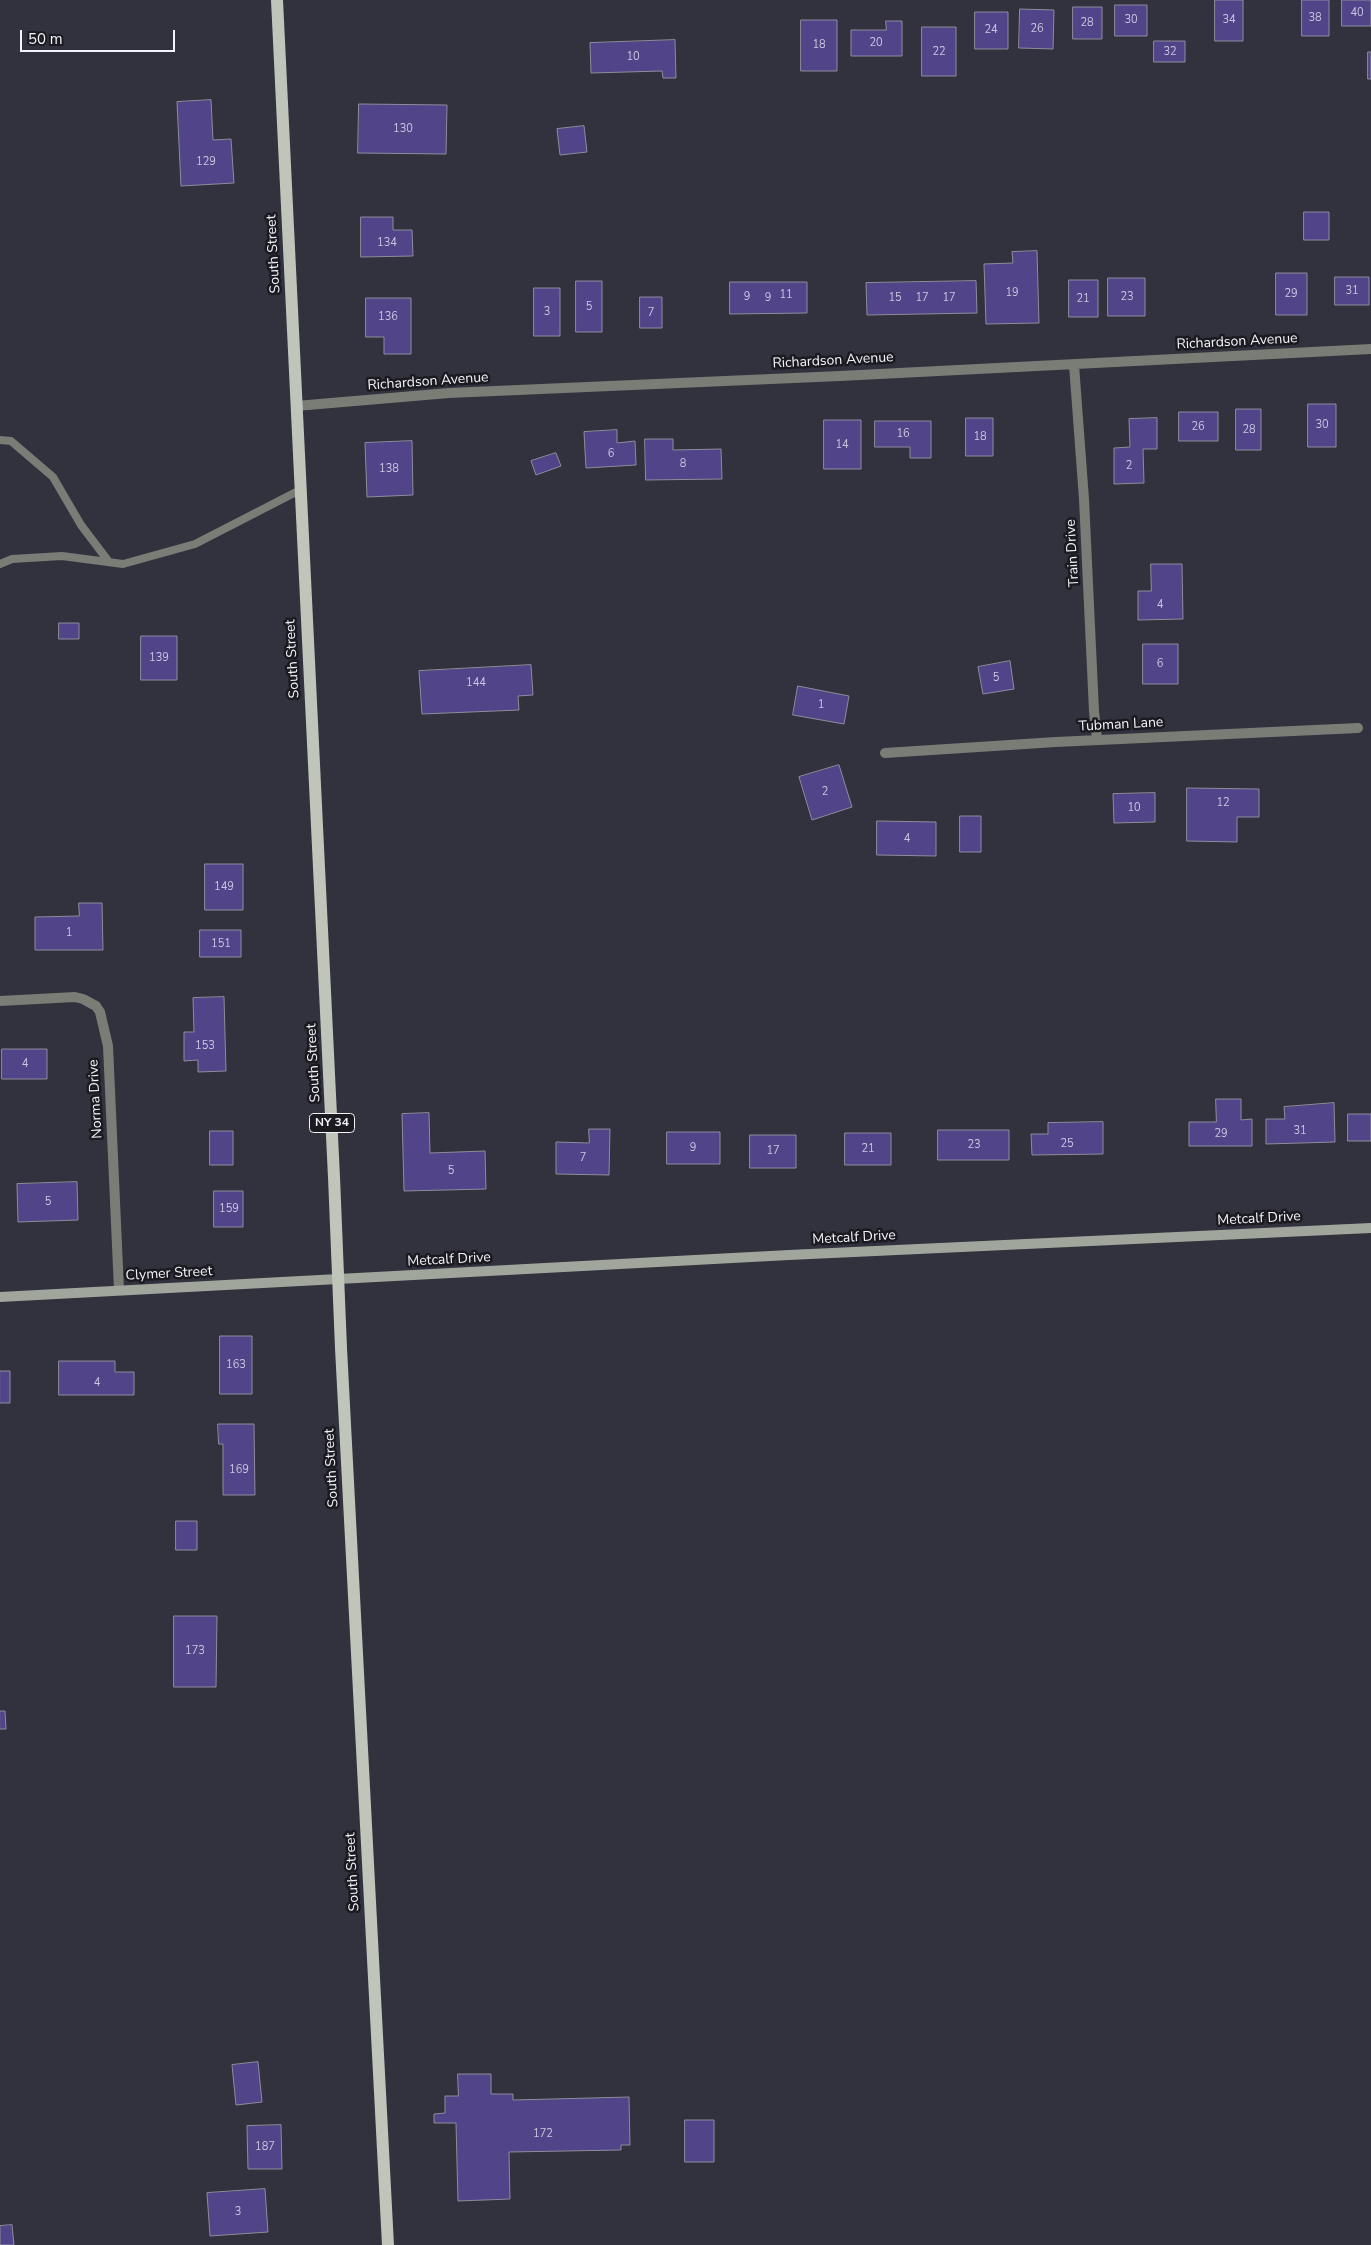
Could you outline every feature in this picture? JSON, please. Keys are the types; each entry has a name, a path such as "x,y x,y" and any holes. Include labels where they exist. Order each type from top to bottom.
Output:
{"main road":[{"name":"South Street","path":"277,0 338,1280 388,2245"}],"street":[{"name":"Richardson Avenue","path":"296,406 449,393 1074,365 1371,349"},
{"name":"Train Drive","path":"1074,365 1084,499 1094,711 1098,740"},
{"name":"Tubman Lane","path":"885,753 1098,740 1358,728"},
{"name":"Norma Drive","path":"0,1001 75,997 90,1002 100,1012 108,1046 119,1290"},
{"name":"Metcalf Drive","path":"338,1280 808,1254 1371,1228"},
{"name":"Clymer Street","path":"0,1297 338,1280"}],"lane":[{"path":"0,440 11,441 53,477 81,524 110,562"},
{"path":"0,564 12,559 62,556 123,564 195,544 300,490"}],"building":[{"path":"1215,0 1243,0 1243,41 1215,41"},
{"path":"1302,0 1329,0 1329,36 1302,36"},
{"path":"1342,0 1371,0 1371,26 1342,26"},
{"path":"1115,5 1147,5 1147,36 1115,36"},
{"path":"1073,7 1102,7 1102,39 1073,39"},
{"path":"1020,9 1054,10 1053,49 1019,48"},
{"path":"975,12 1008,12 1008,49 975,49"},
{"path":"801,20 837,20 837,71 801,71"},
{"path":"886,21 902,21 902,56 851,56 851,30 886,30"},
{"path":"922,27 956,27 956,76 922,76"},
{"path":"675,40 676,78 663,78 662,71 591,73 590,43"},
{"path":"1154,41 1185,41 1185,62 1154,62"},
{"path":"1368,52 1371,52 1371,79 1368,79"},
{"path":"211,100 213,140 231,139 234,183 181,186 177,102"},
{"path":"359,104 447,105 446,154 358,153"},
{"path":"584,126 587,152 560,155 557,129"},
{"path":"1304,212 1329,212 1329,240 1304,240"},
{"path":"361,217 393,217 393,230 412,230 413,256 361,257"},
{"path":"1037,251 1039,323 986,324 984,264 1013,263 1012,252"},
{"path":"1276,273 1307,273 1307,315 1276,315"},
{"path":"1335,277 1369,277 1369,305 1335,305"},
{"path":"1108,278 1145,278 1145,316 1108,316"},
{"path":"1069,280 1098,280 1098,317 1069,317"},
{"path":"576,281 602,281 602,332 576,332"},
{"path":"976,281 977,313 867,315 866,283"},
{"path":"730,282 807,282 807,313 730,314"},
{"path":"534,288 560,288 560,336 534,336"},
{"path":"640,297 662,297 662,328 640,328"},
{"path":"366,298 411,298 411,354 384,354 384,337 366,337"},
{"path":"1308,404 1336,404 1336,447 1308,447"},
{"path":"1236,409 1261,409 1261,450 1236,450"},
{"path":"1179,412 1218,412 1218,441 1179,441"},
{"path":"966,418 993,418 993,456 966,456"},
{"path":"1157,418 1157,449 1143,449 1144,483 1114,484 1114,448 1130,447 1129,419"},
{"path":"824,420 861,420 861,469 824,469"},
{"path":"875,421 931,421 931,458 910,458 910,447 875,447"},
{"path":"617,430 617,443 635,441 636,465 586,468 584,432"},
{"path":"645,439 673,439 673,450 721,449 722,479 646,480"},
{"path":"412,441 413,495 367,497 365,443"},
{"path":"556,453 561,466 536,475 531,461"},
{"path":"1151,564 1182,564 1183,619 1138,620 1138,591 1151,591"},
{"path":"59,623 79,623 79,639 59,639"},
{"path":"141,636 177,636 177,680 141,680"},
{"path":"1143,644 1178,644 1178,684 1143,684"},
{"path":"1010,661 1014,689 983,694 978,667"},
{"path":"531,665 533,695 518,696 519,710 422,714 419,671"},
{"path":"798,686 849,696 844,724 793,715"},
{"path":"839,765 852,807 812,820 799,777"},
{"path":"1187,788 1259,789 1259,817 1237,817 1237,842 1187,841"},
{"path":"1155,793 1155,822 1114,823 1113,794"},
{"path":"960,816 981,816 981,852 960,852"},
{"path":"877,821 936,822 936,856 877,855"},
{"path":"205,864 243,864 243,910 205,910"},
{"path":"79,903 102,903 103,950 35,950 35,917 79,916"},
{"path":"200,930 241,930 241,957 200,957"},
{"path":"224,997 226,1071 198,1072 198,1060 184,1061 184,1032 194,1032 193,998"},
{"path":"2,1049 47,1049 47,1079 2,1079"},
{"path":"1216,1099 1241,1099 1241,1120 1252,1119 1252,1146 1189,1146 1189,1122 1216,1122"},
{"path":"1334,1103 1335,1142 1266,1144 1266,1119 1285,1119 1284,1107"},
{"path":"429,1113 430,1153 485,1151 486,1189 404,1191 402,1114"},
{"path":"1348,1114 1371,1114 1371,1141 1348,1141"},
{"path":"1103,1122 1103,1154 1032,1155 1031,1134 1048,1134 1048,1123"},
{"path":"589,1129 610,1129 609,1175 556,1174 556,1142 589,1143"},
{"path":"938,1130 1009,1130 1009,1160 938,1160"},
{"path":"210,1131 233,1131 233,1165 210,1165"},
{"path":"667,1132 720,1132 720,1164 667,1164"},
{"path":"845,1133 891,1133 891,1165 845,1165"},
{"path":"750,1135 796,1135 796,1168 750,1168"},
{"path":"77,1182 78,1220 18,1222 17,1184"},
{"path":"214,1191 243,1191 243,1227 214,1227"},
{"path":"220,1336 252,1336 252,1394 220,1394"},
{"path":"59,1361 115,1361 115,1372 134,1372 134,1395 59,1395"},
{"path":"0,1371 10,1371 10,1403 0,1403"},
{"path":"218,1424 254,1424 255,1495 223,1495 223,1444 219,1444"},
{"path":"176,1521 197,1521 197,1550 176,1550"},
{"path":"174,1616 217,1616 216,1687 174,1687"},
{"path":"0,1711 5,1711 6,1729 0,1729"},
{"path":"258,2062 262,2102 236,2105 232,2065"},
{"path":"458,2074 491,2074 491,2094 513,2094 513,2100 629,2097 630,2145 621,2145 621,2150 509,2152 510,2199 458,2201 456,2123 434,2123 434,2114 445,2113 445,2096 458,2096"},
{"path":"685,2120 714,2120 714,2162 685,2162"},
{"path":"281,2125 282,2169 248,2169 247,2126"},
{"path":"265,2189 268,2232 210,2236 207,2193"},
{"path":"12,2225 14,2245 0,2245 0,2226"}]}
